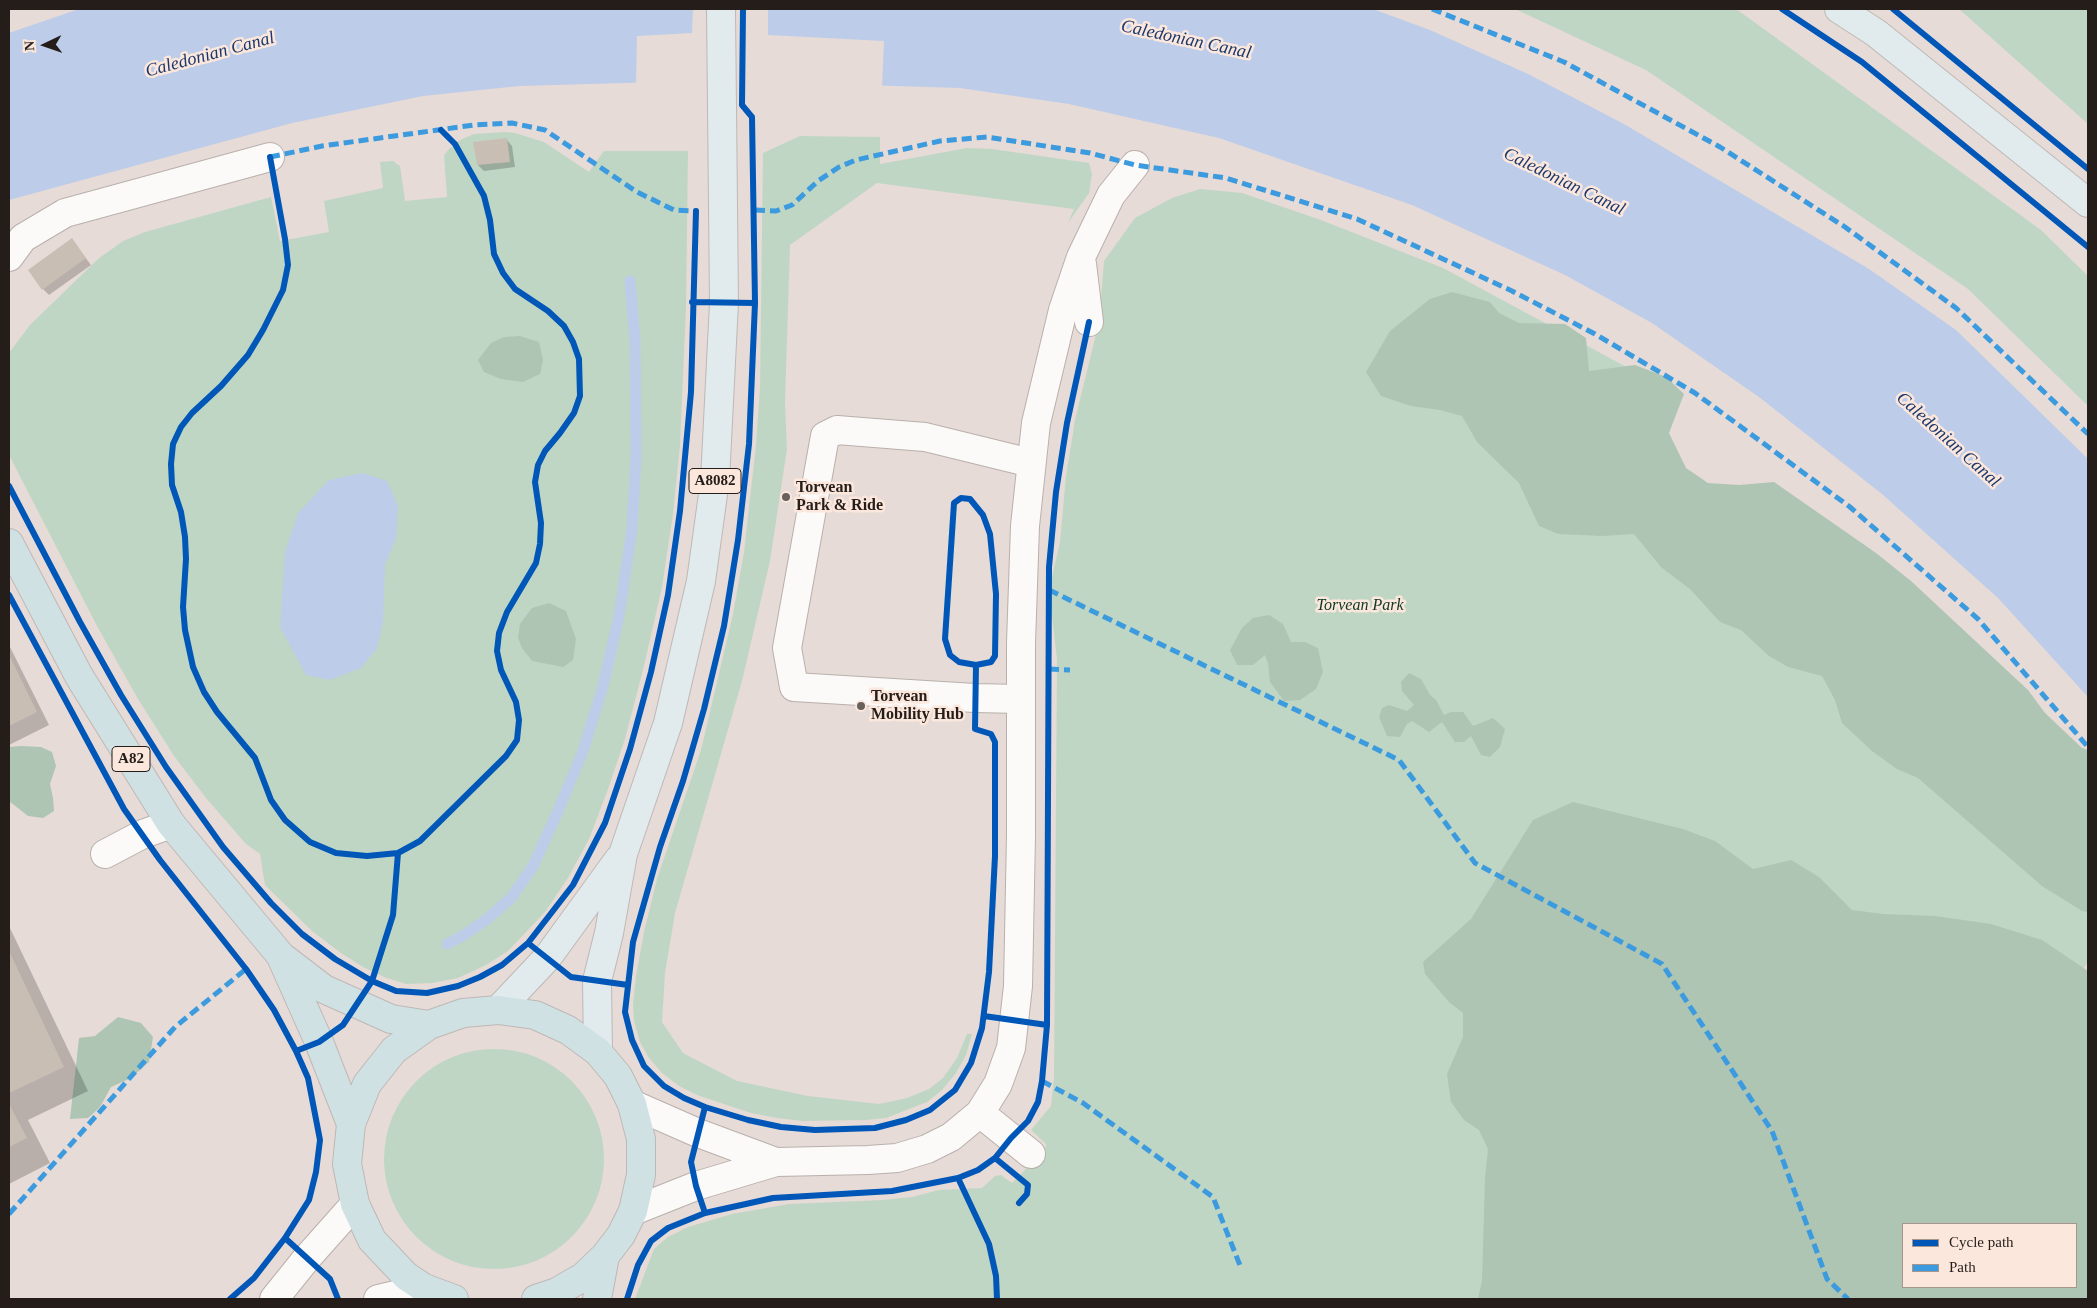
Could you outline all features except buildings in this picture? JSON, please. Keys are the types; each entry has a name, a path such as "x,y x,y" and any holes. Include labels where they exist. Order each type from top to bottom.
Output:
{"highway":[{"name":"A82","path":"9,543 79,676 171,824 281,956 324,989 391,1019 429,1025"},
{"name":"A82","path":"281,956 319,1042 351,1124"},
{"path":"454,1299 424,1288 406,1276 372,1240 355,1204 347,1164 351,1124 367,1084 394,1050 429,1025 463,1014 498,1010 535,1015 568,1030 598,1052 618,1076 632,1104 641,1139 641,1175 632,1211 621,1235 605,1256 583,1277 557,1292 536,1299"},
{"path":"597,1299 605,1256"}],"main road":[{"name":"A8082","path":"598,1052 597,981 609,933 622,854 668,723 701,581 715,480 724,303 721,9"},
{"path":"1839,9 1876,33 2088,203"},
{"name":"A8082","path":"498,1010 547,958 622,854"}],"street":[{"path":"9,257 24,238 65,213 270,157"},
{"path":"632,1211 696,1186 776,1162 897,1158 927,1149 952,1137 980,1114 998,1084 1011,1048 1018,986 1021,844 1020,699 1025,526 1036,423 1063,310 1081,257 1111,195 1135,165"},
{"path":"1081,257 1089,322"},
{"path":"1020,699 794,687 787,648 825,436 837,430 925,437 1031,463"},
{"path":"105,854 143,834 171,824"},
{"path":"632,1104 698,1133 776,1162"},
{"path":"980,1114 1031,1154"},
{"path":"274,1299 355,1204"},
{"path":"378,1299 424,1288"}],"green space":[{"path":"1515,9 1734,9 1739,11 2041,230 2088,276 2088,406 1968,289 1646,70"},
{"path":"1959,9 2088,9 2088,124"},
{"path":"515,133 544,142 589,172 604,151 688,151 686,308 680,445 673,514 662,587 625,739 589,839 568,878 545,912 508,951 486,965 458,978 432,983 406,984 384,977 363,967 341,953 312,931 265,885 260,854 246,844 206,798 174,756 138,699 97,626 9,455 9,353 30,325 98,259 123,241 145,232 271,197 280,241 329,232 324,201 383,188 380,162 393,161 400,166 405,201 447,197 444,155 449,149 460,140 474,134"},
{"path":"800,136 880,137 880,164 967,148 992,149 1089,163 1092,174 1089,193 1068,223 1074,209 877,183 790,245 785,403 787,449 770,561 742,681 675,913 665,973 662,1022 683,1053 737,1081 808,1096 879,1104 907,1098 929,1089 943,1078 957,1058 967,1034 972,1034 966,1055 956,1073 942,1090 927,1102 886,1118 866,1120 803,1121 777,1118 751,1113 697,1095 679,1086 662,1073 649,1058 640,1042 634,1021 633,1004 636,976 644,932 657,879 701,750 733,614 744,552 756,445 760,388 763,153"},
{"name":"Torvean Park","path":"1200,189 1242,193 1321,220 1443,268 1632,370 1601,415 2088,830 2088,962 2065,996 1503,1193 1496,1299 635,1299 654,1249 668,1237 688,1227 732,1214 789,1204 883,1200 912,1197 939,1190 982,1188 995,1176 1001,1175 1012,1183 1045,1150 1046,1144 1031,1130 1051,1106 1054,1078 1057,659 1049,590 1060,542 1066,476 1075,420 1099,322 1104,261 1135,218 1172,198"},
{"path":"1452,292 1490,302 1499,313 1519,323 1565,324 1586,338 1589,371 1635,365 1666,377 1684,394 1669,433 1686,468 1708,483 1739,485 1774,482 1876,553 1911,581 2028,690 2045,713 2082,748 2088,750 2088,912 2082,911 2042,886 1918,778 1897,769 1872,751 1842,723 1835,700 1822,676 1788,667 1769,656 1741,630 1720,622 1691,590 1661,567 1634,534 1603,536 1558,534 1539,526 1519,483 1477,442 1462,416 1440,410 1411,406 1381,396 1366,372 1390,331 1430,299"},
{"path":"520,336 539,342 543,360 540,374 523,382 501,379 484,372 478,360 491,343 504,337"},
{"path":"549,603 566,611 576,639 573,660 563,667 532,661 522,648 518,638 520,624 532,608"},
{"path":"1269,615 1283,624 1291,642 1305,642 1318,648 1323,672 1316,689 1300,700 1284,701 1270,682 1265,655 1253,665 1237,665 1230,650 1242,628 1253,618"},
{"path":"1409,673 1421,679 1444,715 1451,712 1463,712 1473,726 1493,718 1505,729 1500,747 1490,757 1481,755 1471,736 1464,742 1455,742 1442,722 1429,732 1412,721 1407,724 1400,737 1387,736 1379,717 1382,708 1389,705 1407,711 1414,705 1402,691 1401,682"},
{"path":"9,747 41,747 52,752 56,766 50,784 54,811 43,818 28,816 9,801"},
{"path":"1573,802 1683,829 1715,841 1753,869 1791,860 1819,877 1852,910 1883,914 1935,916 1991,924 2042,940 2088,971 2088,1299 1478,1299 1482,1281 1485,1178 1488,1149 1479,1130 1464,1120 1451,1102 1447,1074 1463,1037 1463,1013 1449,1002 1425,974 1423,962 1471,919 1533,820"},
{"path":"118,1017 141,1023 153,1037 149,1062 131,1078 111,1087 100,1107 88,1118 70,1119 79,1038 95,1036"},
{"path":"494,1049 515,1051 546,1062 572,1081 591,1107 602,1138 604,1159 602,1180 591,1211 572,1237 546,1256 515,1267 494,1269 473,1267 442,1256 416,1237 397,1211 386,1180 384,1159 386,1138 397,1107 416,1081 442,1062 473,1051"}],"water":[{"name":"Caledonian Canal","path":"79,9 1373,9 1430,30 1528,74 1624,124 1869,269 1956,330 2088,459 2088,697 1998,598 1882,494 1759,397 1652,323 1565,275 1412,205 1219,138 1069,104 960,88 796,83 756,53 687,53 660,82 519,86 423,96 292,123 9,200 9,33"},
{"path":"363,473 387,481 398,506 396,538 385,565 383,621 377,648 361,668 330,680 306,675 280,627 285,552 298,513 329,480"}],"pier":[{"path":"693,9 768,9 768,35 884,41 882,88 772,85 754,56 688,56 662,84 636,85 637,36 692,33"}],"waterway":[{"path":"447,944 486,920 511,898 533,866 583,751 603,686 619,616 632,529 636,455 635,340 630,281"}],"marked path":[{"path":"1432,9 1564,62 1720,147 1845,227 1956,308 2088,434"},
{"path":"270,157 322,146 474,125 512,123 545,130 637,192 674,210 696,211"},
{"path":"755,210 776,211 792,205 818,181 839,167 856,160 940,141 987,137 1090,153 1135,165 1226,178 1357,219 1512,291 1595,334 1695,393 1850,507 1978,619 2088,747"},
{"path":"1049,590 1399,760 1475,863 1662,964 1772,1131 1827,1279 1848,1299"},
{"path":"1049,669 1070,670"},
{"path":"9,1214 175,1027 246,969"},
{"path":"1042,1081 1083,1103 1213,1197 1241,1268"}],"cycle path":[{"path":"743,9 742,105 752,117 755,303 749,444 738,540 724,626 704,709 683,781 660,847 633,942 625,1012 632,1040 644,1066 664,1086 684,1098 705,1107 691,1162 696,1186 705,1213 773,1198 892,1191 958,1178 978,1170 995,1158 1028,1121 1038,1102 1042,1081 1047,1025 1049,567 1056,492 1067,423 1089,322"},
{"path":"1782,9 1862,62 2088,247"},
{"path":"1893,9 2088,169"},
{"path":"270,157 288,265 283,290 248,355 221,386 192,413 181,427 173,444 171,464 172,485 181,512 185,537 186,559 183,607 185,630 193,667 204,692 217,712 255,758 271,800 285,820 310,842 336,853 367,856 398,853 420,841 506,756 517,740 519,720 516,702 501,670 497,651 499,633 507,612 536,563 540,544 541,523 535,482 538,465 545,451 574,413 580,396 579,359 573,342 564,326 548,311 515,289 503,273 494,254 490,220 484,196 455,144 441,130"},
{"path":"296,1051 319,1042 343,1025 372,981 396,991 427,993 458,986 502,965 528,943 573,885 605,823 630,749 651,672 668,595 680,511 691,392 696,211"},
{"path":"692,302 755,303"},
{"path":"9,486 80,622 121,695 166,767 223,847 271,903 302,934 335,959 372,981 393,915 398,853"},
{"path":"705,1107 748,1120 781,1127 815,1130 875,1128 906,1120 930,1110 955,1090 971,1063 982,1028 989,972 995,856 995,742 991,734 975,729 976,665 991,662 995,656 996,594 990,534 983,515 970,499 961,498 954,503 945,639 950,655 959,662 976,665"},
{"path":"9,595 124,809 160,860 246,969 274,1010 308,1078 320,1140 316,1172 309,1200 285,1238 254,1278 230,1299"},
{"path":"528,943 571,977 628,985"},
{"path":"984,1016 1047,1025"},
{"path":"995,1158 1028,1185 1027,1194 1019,1203"},
{"path":"958,1178 989,1244 996,1276 997,1299"},
{"path":"627,1299 638,1265 651,1241 668,1228 705,1213"},
{"path":"285,1238 330,1279 338,1299"}],"place":[{"name":"Torvean Park & Ride","path":"786,497"},
{"name":"Torvean Mobility Hub","path":"861,706"}]}
